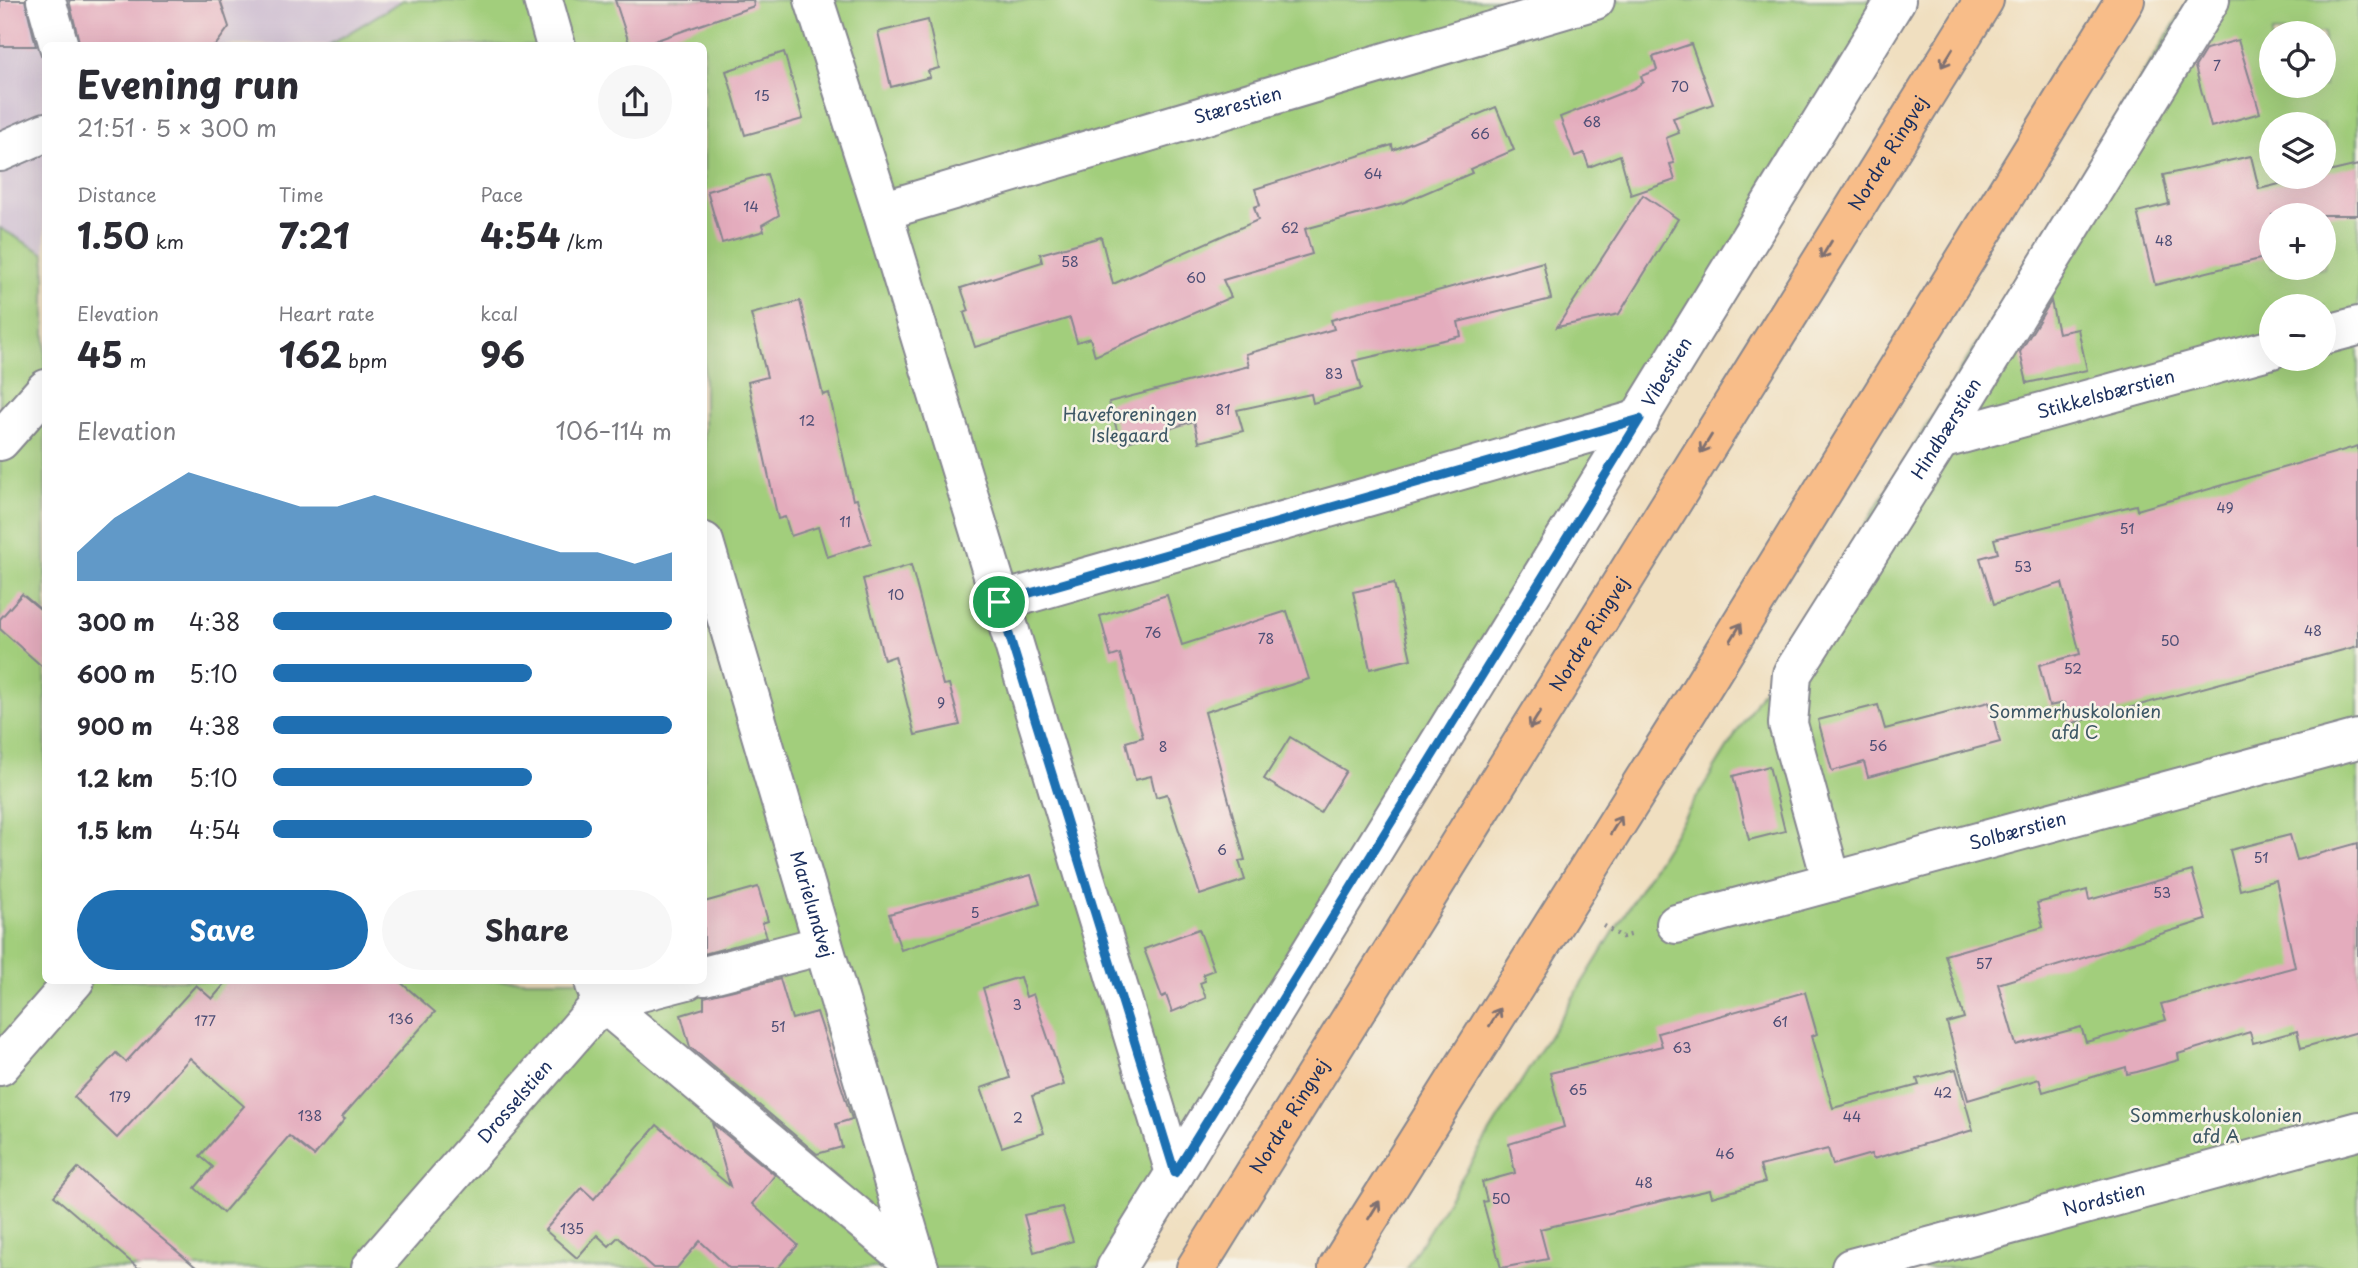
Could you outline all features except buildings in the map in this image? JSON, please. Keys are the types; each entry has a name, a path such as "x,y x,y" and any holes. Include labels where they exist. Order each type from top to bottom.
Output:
{"main road":[{"name":"Nordre Ringvej","path":"1196,1268 1983,0"},
{"path":"1338,1268 1698,694 2125,0"}],"street":[{"path":"46,0 58,42"},
{"path":"543,0 555,42"},
{"path":"814,0 882,211 1175,1173"},
{"name":"Stærestien","path":"882,211 1595,0"},
{"name":"Vibestien","path":"1116,1268 1896,0"},
{"name":"Hindbærstien","path":"1832,882 1788,724 1792,674 1940,440 2210,0"},
{"path":"0,152 42,134"},
{"path":"2336,332 2358,326"},
{"name":"Stikkelsbærstien","path":"1940,440 2259,353"},
{"path":"0,441 42,393"},
{"path":"999,602 1640,419"},
{"name":"Marielundvej","path":"707,552 919,1268"},
{"name":"Solbærstien","path":"1676,924 2358,738"},
{"path":"707,975 823,945"},
{"path":"0,1066 72,984"},
{"path":"597,991 654,984"},
{"path":"597,991 919,1268"},
{"name":"Drosselstien","path":"371,1268 597,991"},
{"name":"Nordstien","path":"1851,1268 2358,1131"}],"shaded area":[{"path":"0,0 403,0 334,42 42,42 42,252 0,228"}],"green space":[{"name":"Haveforeningen Islegaard","path":"403,0 1898,0 1104,1268 0,1268 0,228 42,252 42,984 707,984 707,42 334,42"},
{"name":"Sommerhuskolonien afd C","path":"2189,0 2358,0 2358,1268 1406,1268"}],"route":[{"path":"1640,419 1175,1173 999,602 1273,523 1640,419"}],"park label":[{"name":"Sommerhuskolonien afd A","path":"2216,1126"}]}
